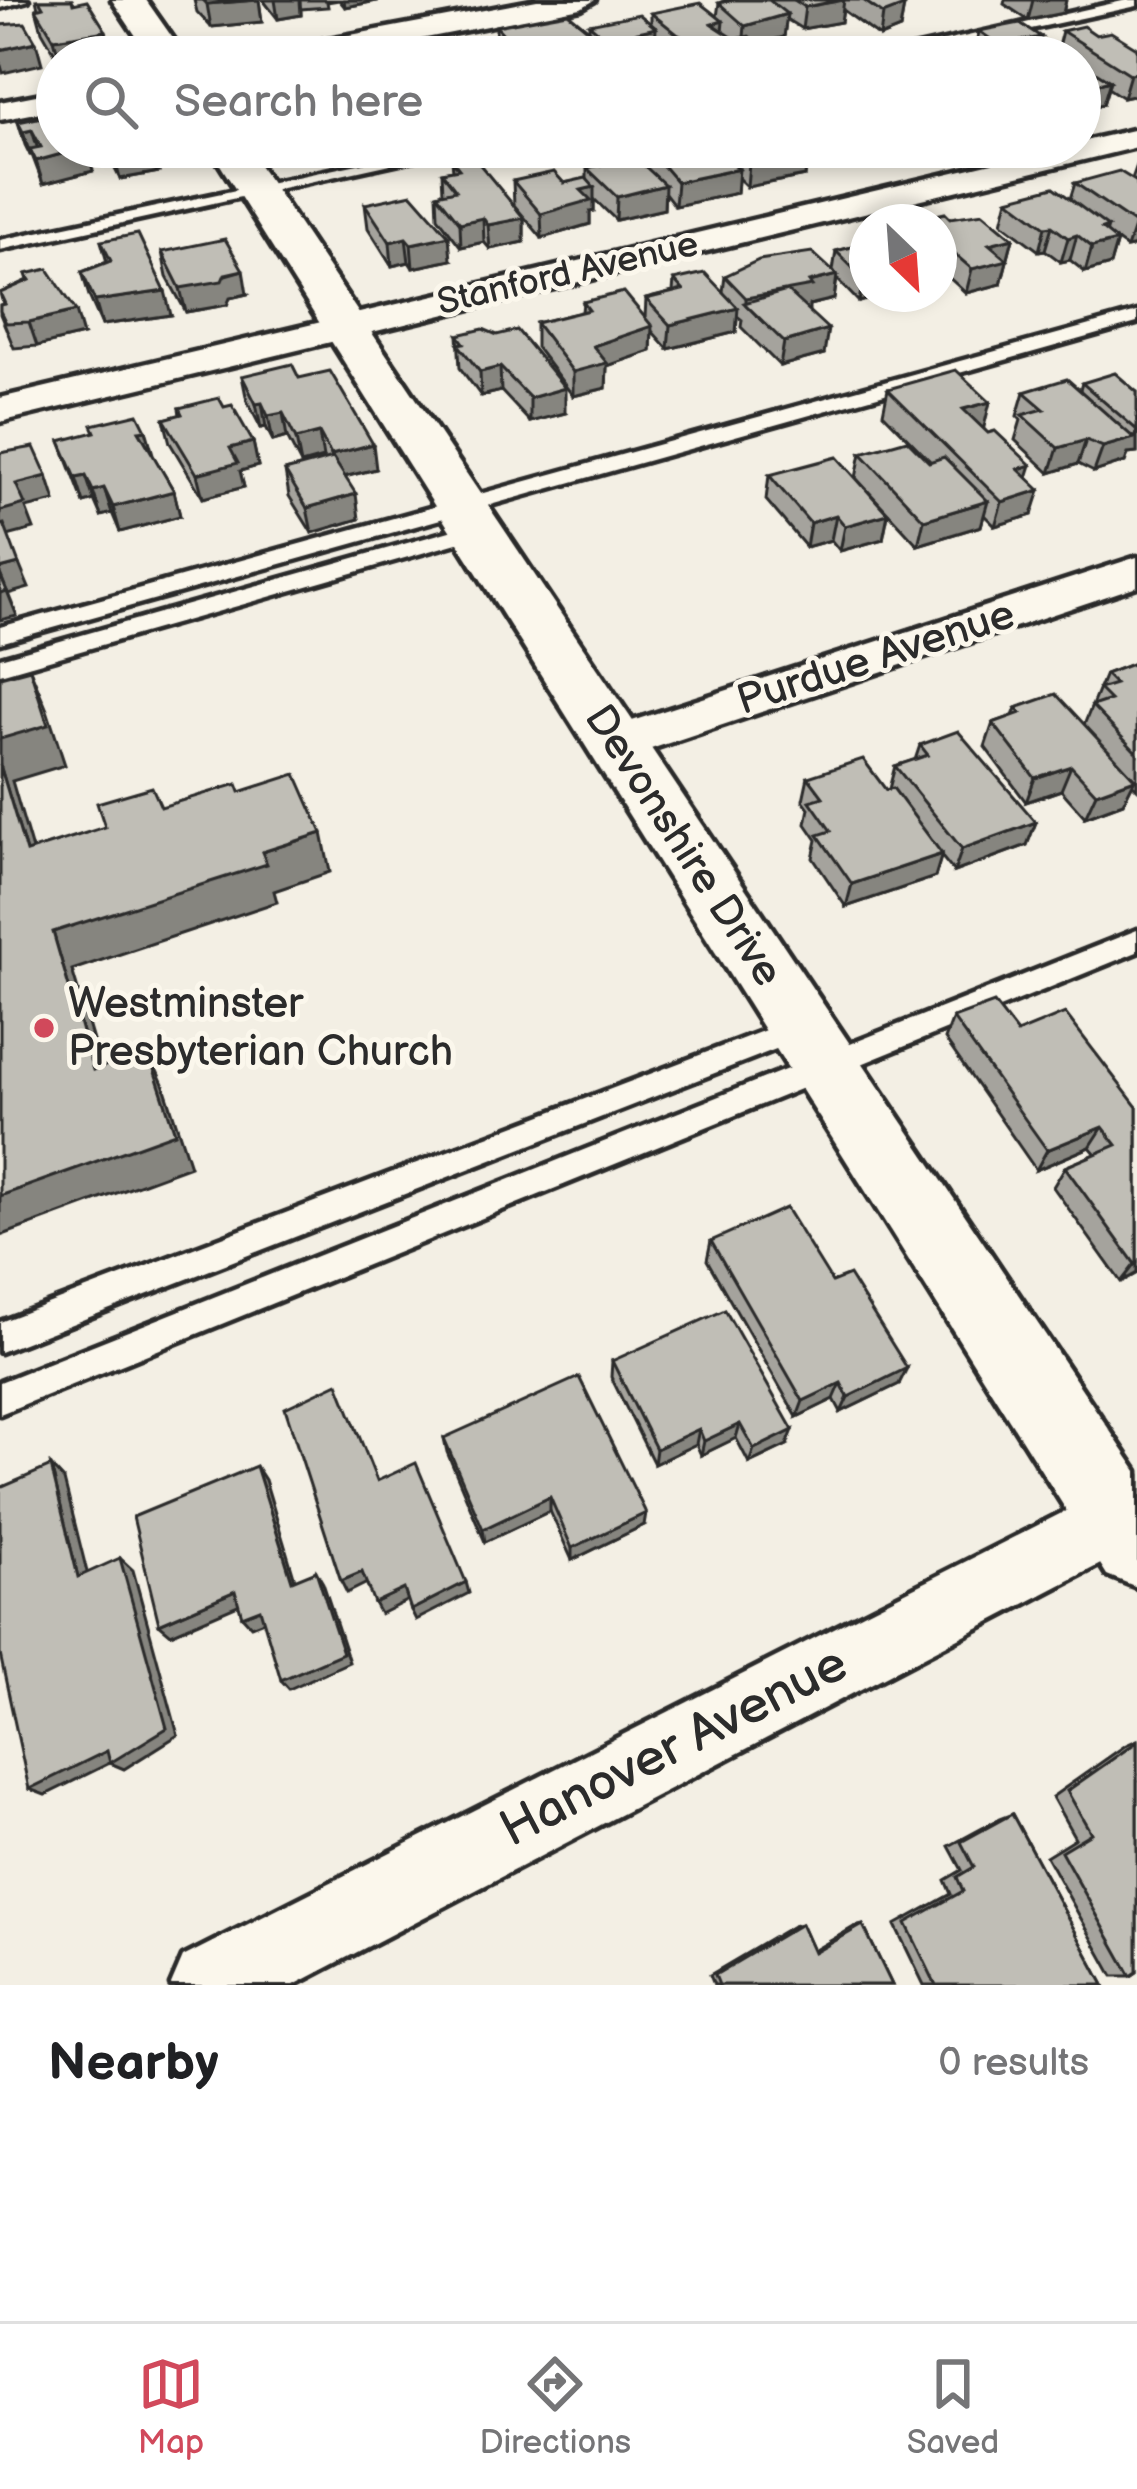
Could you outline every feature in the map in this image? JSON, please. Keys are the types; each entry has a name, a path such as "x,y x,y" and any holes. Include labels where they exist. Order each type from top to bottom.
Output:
{"street":[{"path":"129,0 154,36"},
{"path":"392,36 581,0"},
{"path":"0,111 36,104"},
{"name":"Stanford Avenue","path":"1101,147 1137,138"},
{"name":"Stanford Avenue","path":"0,410 1012,168"},
{"name":"Devonshire Drive","path":"243,169 615,744 1131,1524"},
{"name":"Purdue Avenue","path":"615,744 1137,571"},
{"name":"Hanover Avenue","path":"211,1985 1131,1524"}],"lane":[{"path":"0,4 20,0"},
{"path":"978,36 1137,2"},
{"path":"0,245 243,169"},
{"path":"0,666 1137,317"},
{"path":"0,634 470,518"},
{"path":"0,1337 815,1047 1137,941"},
{"path":"0,1398 815,1047"}],"building":[{"path":"39,0 87,1 106,31 52,36 36,9 43,7"},
{"path":"203,0 254,0 207,4"},
{"path":"769,0 787,14 745,26 719,3"},
{"path":"794,0 842,0 805,7"},
{"path":"863,0 895,0 904,6 883,14"},
{"path":"700,3 723,21 712,24 730,36 681,36 651,13"},
{"path":"568,13 596,36 505,36 496,26"},
{"path":"639,14 656,28 638,32 644,36 603,36 589,24"},
{"path":"25,23 36,42 0,50 0,25"},
{"path":"1020,23 1040,36 986,36 979,31"},
{"path":"1083,26 1096,35 1111,32 1137,48 1137,73 1130,74 1101,56 1101,36 1070,36 1062,31"},
{"path":"36,118 36,138 32,130 23,132 18,122"},
{"path":"483,168 524,218 488,225 483,218 460,223 437,194 456,190 442,172"},
{"path":"587,168 647,168 665,185 617,197"},
{"path":"665,168 739,169 677,182"},
{"path":"1119,171 1137,182 1137,224 1075,183"},
{"path":"554,172 564,183 586,178 594,187 581,190 591,200 541,214 513,181"},
{"path":"1054,187 1108,227 1102,229 1117,241 1092,247 1077,235 1068,238 1008,199"},
{"path":"412,194 449,236 411,244 406,238 390,242 365,204"},
{"path":"983,213 1013,238 989,244 1008,260 972,269 957,256 957,217"},
{"path":"138,234 165,291 95,301 82,272 111,261 101,241"},
{"path":"225,239 243,270 225,274 222,281 180,288 162,252"},
{"path":"849,248 849,264 836,251"},
{"path":"812,252 837,275 809,282 812,286 746,298 725,276 759,260"},
{"path":"48,269 76,311 6,323 0,293 30,280 26,274"},
{"path":"705,273 738,308 670,325 646,299 683,290 674,280"},
{"path":"787,291 828,329 784,342 744,303"},
{"path":"624,292 652,326 593,346 607,363 573,372 536,323 589,310 583,302"},
{"path":"483,329 497,335 517,330 565,388 530,398 500,367 480,372 458,344 464,343 458,335"},
{"path":"292,364 299,378 330,371 373,444 331,455 319,433 296,439 283,413 268,416 242,376"},
{"path":"956,370 990,402 963,409 1031,465 1018,469 1040,490 1002,502 888,389"},
{"path":"1115,373 1137,392 1137,430 1082,383"},
{"path":"1067,379 1134,438 1103,447 1086,440 1058,448 1022,415 1044,409 1024,392"},
{"path":"219,398 224,407 232,405 253,442 230,448 238,463 197,474 164,419 182,414 179,408"},
{"path":"138,414 146,430 139,431 174,491 113,507 104,488 93,491 86,476 76,478 60,441 95,432 92,425"},
{"path":"907,440 929,462 944,457 988,501 924,520 861,453"},
{"path":"34,447 47,476 16,484 25,504 0,511 0,453"},
{"path":"837,457 888,514 845,526 836,515 810,523 769,475"},
{"path":"333,458 356,494 307,508 285,471"},
{"path":"4,524 19,564 0,569 0,525"},
{"path":"1137,662 1137,753 1092,706 1110,700 1099,689 1115,684 1105,674"},
{"path":"30,669 48,725 0,739 0,677"},
{"path":"1056,694 1135,779 1096,793 1071,766 1035,778 993,723 1021,713 1016,708"},
{"path":"958,731 1036,822 962,849 895,766 928,755 920,745"},
{"path":"863,759 886,790 893,788 942,854 852,884 818,835 831,831 810,801 823,797 808,777"},
{"name":"Westminster Presbyterian Church","path":"0,765 26,852 105,827 97,803 152,787 161,807 237,784 240,792 296,774 322,833 262,852 267,864 53,932 93,1070 148,1051 175,1133 0,1196"},
{"path":"994,1003 1017,1033 1065,1013 1137,1107 1137,1263 1065,1167 1117,1145 1103,1127 1047,1150 953,1018"},
{"path":"786,1208 832,1282 849,1275 907,1368 848,1397 841,1383 803,1401 711,1241"},
{"path":"725,1310 793,1430 754,1449 740,1424 704,1441 699,1429 656,1449 612,1361"},
{"path":"579,1377 646,1513 572,1548 550,1497 483,1529 444,1438"},
{"path":"338,1383 377,1481 416,1463 466,1582 411,1610 404,1589 374,1603 362,1572 341,1581 285,1408"},
{"path":"51,1466 78,1577 120,1558 167,1728 110,1763 107,1751 29,1789 0,1654 0,1488"},
{"path":"256,1466 292,1581 316,1571 343,1653 281,1680 260,1609 242,1616 235,1591 159,1624 133,1517"},
{"path":"1137,1742 1137,1972 1131,1976 1061,1851 1091,1833 1067,1791"},
{"path":"1012,1814 1104,1985 936,1985 906,1923 963,1891 957,1877 974,1867 961,1842"},
{"path":"801,1924 814,1953 863,1925 892,1985 719,1985 715,1975"}],"place":[{"name":"Westminster Presbyterian Church","path":"44,1028"}]}
